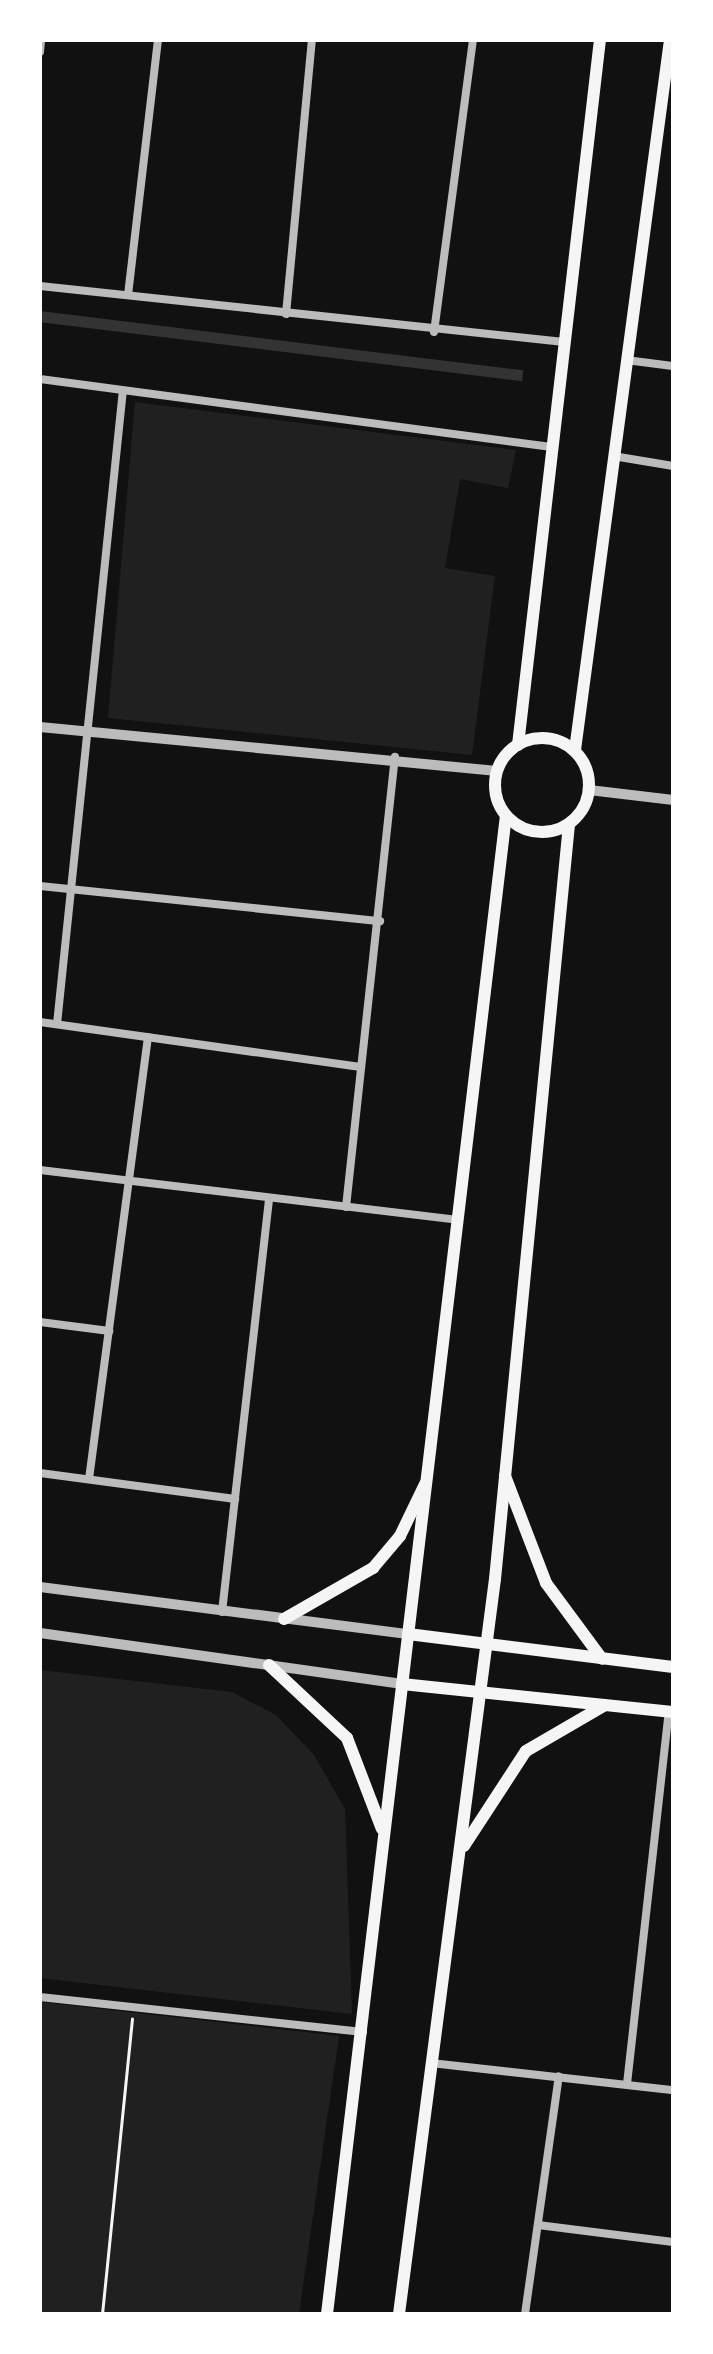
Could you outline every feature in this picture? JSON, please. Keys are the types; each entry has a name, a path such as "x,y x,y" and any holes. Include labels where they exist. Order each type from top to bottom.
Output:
{"main road":[{"path":"327,2314 506,816 497,771 518,745 600,40"},
{"path":"399,2314 487,1644 502,1465 569,824 589,790 575,750 670,40"},
{"path":"518,745 553,739 575,750"},
{"path":"506,816 543,832 569,824"},
{"path":"502,1465 546,1583 602,1659"},
{"path":"284,1619 373,1568 400,1536 429,1474"},
{"path":"408,1634 673,1667"},
{"path":"269,1665 347,1738 385,1836"},
{"path":"402,1684 671,1712"},
{"path":"459,1856 526,1751 606,1704"}],"street":[{"path":"40,52 41,40"},
{"path":"128,295 158,40"},
{"path":"286,314 312,40"},
{"path":"434,332 473,40"},
{"path":"40,286 434,332 564,342"},
{"path":"626,360 673,366"},
{"path":"40,379 552,447"},
{"path":"57,1024 123,390"},
{"path":"613,456 673,466"},
{"path":"40,727 395,756 497,771"},
{"path":"346,1207 359,1067 380,921 395,756"},
{"path":"589,790 673,800"},
{"path":"40,886 380,921"},
{"path":"40,1022 359,1067"},
{"path":"89,1479 148,1037"},
{"path":"40,1170 458,1220"},
{"path":"222,1612 269,1199"},
{"path":"40,1322 109,1331"},
{"path":"40,1473 235,1499"},
{"path":"40,1587 408,1634"},
{"path":"40,1633 402,1684"},
{"path":"627,2084 671,1712"},
{"path":"661,1807 673,1809"},
{"path":"40,1997 363,2032"},
{"path":"431,2063 673,2090"},
{"path":"525,2314 559,2076"},
{"path":"538,2225 673,2242"}],"path":[{"path":"102,2314 133,2008"}],"shaded area":[{"path":"40,311 523,370 522,381 40,322"},
{"path":"135,402 516,450 508,488 460,479 445,568 495,576 472,755 108,718"},
{"path":"40,1670 232,1692 276,1715 314,1755 345,1809 352,2014 40,1978"},
{"path":"40,2002 339,2036 299,2314 40,2314"}]}
